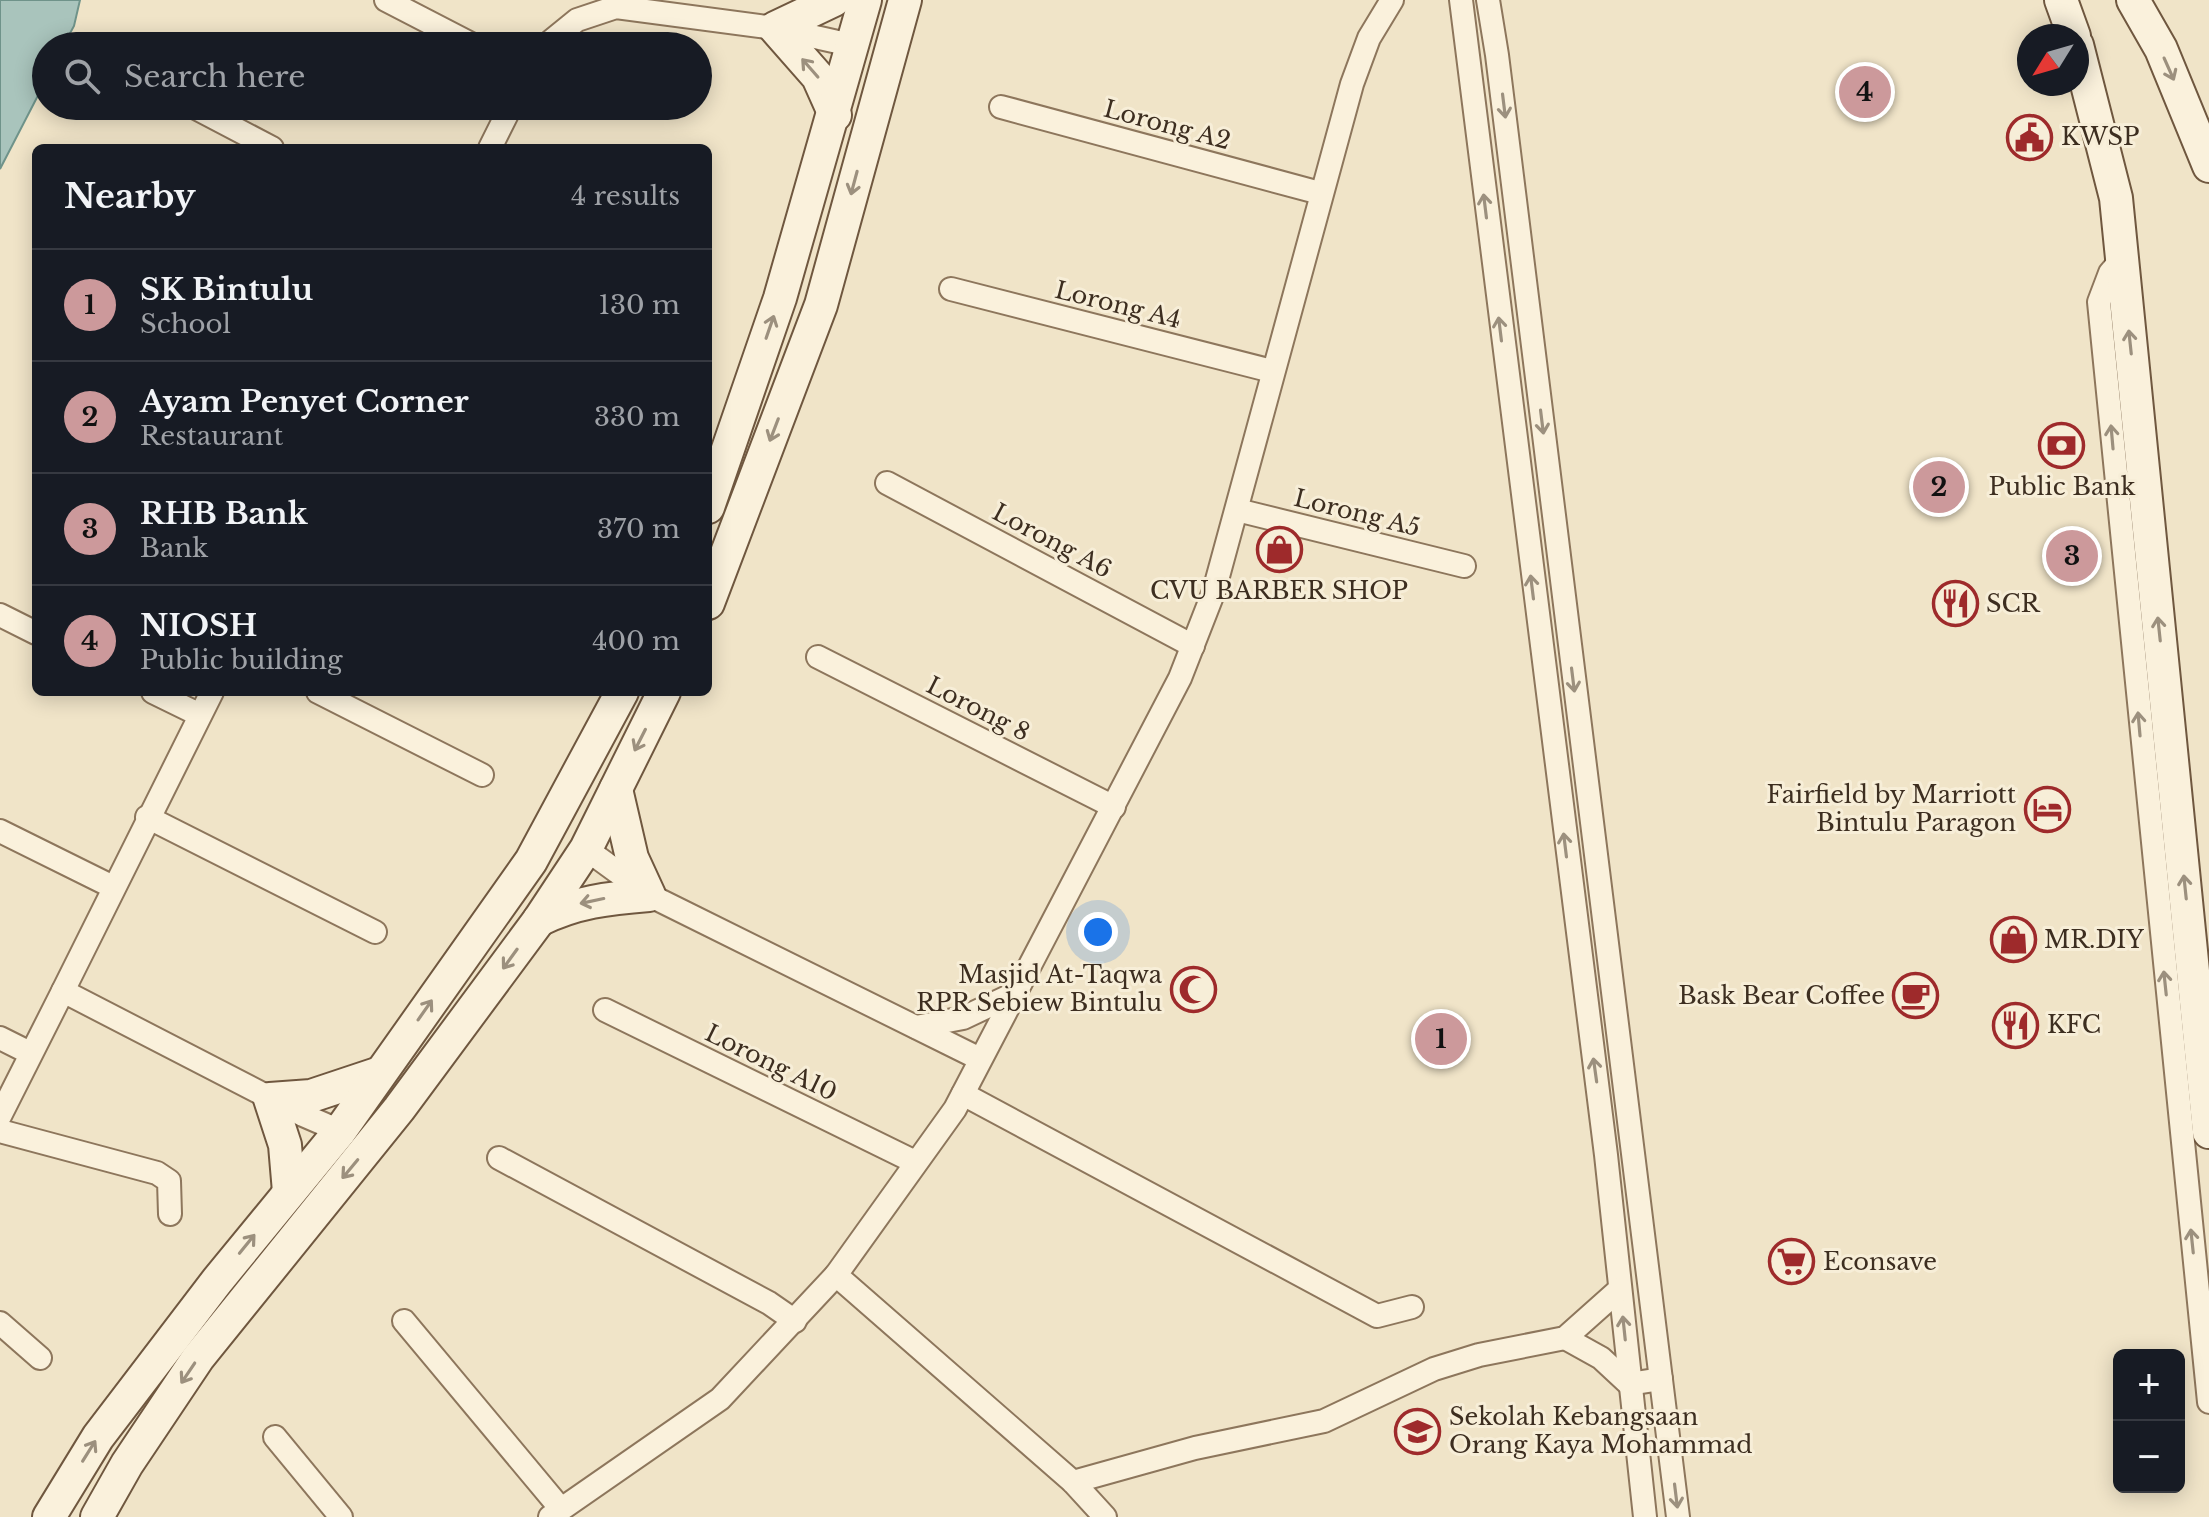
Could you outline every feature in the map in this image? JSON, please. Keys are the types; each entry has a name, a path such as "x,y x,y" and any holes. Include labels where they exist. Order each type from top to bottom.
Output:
{"street":[{"path":"386,0 448,32"},
{"path":"775,28 834,0"},
{"path":"712,495 780,298 835,115 865,0"},
{"path":"712,592 821,305 905,0"},
{"path":"1449,0 1464,25"},
{"path":"1461,0 1645,1517"},
{"path":"1488,0 1678,1517"},
{"path":"2061,0 2070,24"},
{"path":"2133,0 2161,49 2209,166"},
{"path":"404,1321 556,1513 720,1399 836,1275 963,1094 1114,807 1193,646 1214,591 1237,510 1320,193 1352,84 1383,1"},
{"path":"556,32 572,10 616,7 709,10 851,45 870,70 870,122"},
{"path":"775,28 818,77 835,115"},
{"path":"2089,92 2116,198 2209,1132"},
{"name":"Lorong A2","path":"1001,107 1320,193"},
{"path":"219,120 264,144"},
{"path":"492,144 504,120"},
{"path":"2122,259 2110,273 2099,302 2209,1402"},
{"name":"Lorong A4","path":"951,289 1272,371"},
{"name":"Lorong A6","path":"887,483 1193,646"},
{"name":"Lorong A5","path":"1237,510 1464,566"},
{"path":"0,615 32,631"},
{"name":"Lorong 8","path":"818,657 1114,807"},
{"path":"161,696 200,715"},
{"path":"0,1116 210,696"},
{"path":"326,696 482,775"},
{"path":"49,1517 98,1437 340,1131 531,861 620,696"},
{"path":"97,1517 127,1464 198,1358 399,1109 539,920 586,849 662,696"},
{"path":"601,733 605,759 582,820 586,849 649,895 980,1059"},
{"path":"616,789 632,858 649,895"},
{"path":"147,817 375,932"},
{"path":"0,831 113,887"},
{"path":"539,920 565,907 600,898 649,895"},
{"path":"63,991 270,1099 340,1131 369,1126 399,1109"},
{"path":"916,1027 963,1018 1016,993"},
{"name":"Lorong A10","path":"605,1010 915,1162"},
{"path":"0,1038 30,1053"},
{"path":"270,1099 311,1096 380,1073"},
{"path":"963,1094 1377,1316 1412,1307"},
{"path":"270,1099 285,1145 289,1192"},
{"path":"0,1131 157,1173 169,1181 170,1214"},
{"path":"1073,1482 1195,1448 1324,1421 1434,1369 1479,1355 1565,1338 1619,1286 1617,1152 1631,1142"},
{"path":"499,1158 769,1303 795,1321"},
{"path":"836,1275 1073,1482 1100,1515"},
{"path":"0,1323 40,1358"},
{"path":"1565,1338 1601,1358 1629,1384"},
{"path":"1629,1384 1661,1379"},
{"path":"275,1437 341,1517"}],"water":[{"path":"0,0 80,0 71,32 32,32 32,107 0,169"}],"place":[{"name":"NIOSH","path":"1865,92"},
{"name":"KWSP","path":"2030,137"},
{"name":"Public Bank","path":"2062,445"},
{"name":"Ayam Penyet Corner","path":"1939,487"},
{"name":"CVU BARBER SHOP","path":"1279,549"},
{"name":"RHB Bank","path":"2072,556"},
{"name":"SCR","path":"1955,604"},
{"name":"Fairfield by Marriott Bintulu Paragon","path":"2047,809"},
{"name":"MR.DIY","path":"2013,940"},
{"name":"Masjid At-Taqwa RPR Sebiew Bintulu","path":"1193,989"},
{"name":"Bask Bear Coffee","path":"1916,996"},
{"name":"KFC","path":"2016,1025"},
{"name":"SK Bintulu","path":"1441,1039"},
{"name":"Econsave","path":"1792,1262"},
{"name":"Sekolah Kebangsaan Orang Kaya Mohammad","path":"1418,1431"}]}
